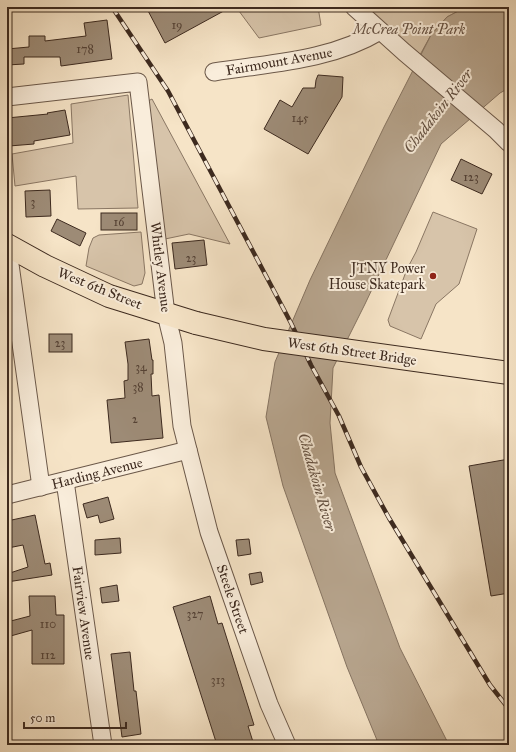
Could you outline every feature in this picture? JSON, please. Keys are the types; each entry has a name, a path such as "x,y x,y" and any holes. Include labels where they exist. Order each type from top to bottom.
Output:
{"main road":[{"name":"West 6th Street","path":"7,245 45,266 109,296 196,323"},
{"name":"West 6th Street Bridge","path":"196,323 264,338 509,373"}],"street":[{"path":"354,7 404,52 496,130 509,144"},
{"name":"Fairmount Avenue","path":"214,72 300,60 333,52 363,42 380,31"},
{"name":"Whitley Avenue","path":"7,97 138,82 166,314 173,343 182,426 188,450"},
{"path":"7,245 41,487"},
{"name":"Harding Avenue","path":"7,495 188,450"},
{"name":"Steele Street","path":"188,450 209,532 269,704 287,745"},
{"name":"Fairview Avenue","path":"65,481 102,745"}],"green space":[{"path":"236,7 318,7 321,25 259,38"},
{"name":"McCrea Point Park","path":"354,7 466,7 447,17 431,35 416,62"},
{"path":"128,95 138,208 78,209 76,176 15,186 12,154 73,143 71,104"},
{"path":"152,99 230,244 189,234 165,239 144,103"},
{"name":"JTNY Power House Skatepark","path":"433,212 477,229 459,284 436,304 421,339 390,326 388,320 407,269"},
{"path":"141,232 145,273 142,284 134,286 86,266 89,248 93,238 99,235"}],"water":[{"name":"Chadakoin River","path":"466,7 509,7 509,88 500,93 441,144 333,368 330,423 335,473 400,648 449,745 379,745 347,667 283,486 266,417 275,362 310,280 384,127 431,35 447,17"}],"building":[{"path":"146,7 231,7 165,43"},
{"path":"107,20 112,59 61,66 60,57 24,57 24,64 7,65 7,49 29,47 29,36 45,36 45,41 86,36 84,23"},
{"path":"318,75 343,77 342,97 308,154 264,129 280,100 292,107 303,88 315,88"},
{"path":"65,110 70,135 34,141 34,144 9,146 7,118 48,114 47,113"},
{"path":"461,159 492,174 482,194 451,180"},
{"path":"50,190 51,216 26,217 25,191"},
{"path":"101,213 137,213 137,230 101,230"},
{"path":"57,219 86,233 80,246 51,231"},
{"path":"204,240 207,265 175,269 172,243"},
{"path":"49,334 72,334 72,352 49,352"},
{"path":"149,339 153,360 153,374 151,374 152,396 159,395 163,438 111,443 107,400 125,398 124,381 128,380 128,364 125,342"},
{"path":"509,459 509,593 491,596 469,466"},
{"path":"108,497 114,519 100,523 98,515 87,518 83,504"},
{"path":"35,515 45,564 50,563 52,575 7,582 7,574 28,567 23,545 8,548 7,521"},
{"path":"120,538 121,553 95,555 95,540"},
{"path":"249,539 251,554 238,556 236,540"},
{"path":"261,572 263,582 251,585 249,574"},
{"path":"117,585 119,601 102,603 100,588"},
{"path":"29,596 55,596 56,615 64,615 64,664 32,664 32,630 7,637 7,622 30,616"},
{"path":"210,596 218,624 222,623 254,725 248,726 254,745 217,745 173,607"},
{"path":"130,652 134,691 136,691 141,734 122,737 111,654"}],"railway":[{"path":"112,7 168,91 291,323 311,365 339,416 361,467 389,518 490,685 509,709"}],"place":[{"name":"JTNY Power House Skatepark","path":"433,276"}]}
